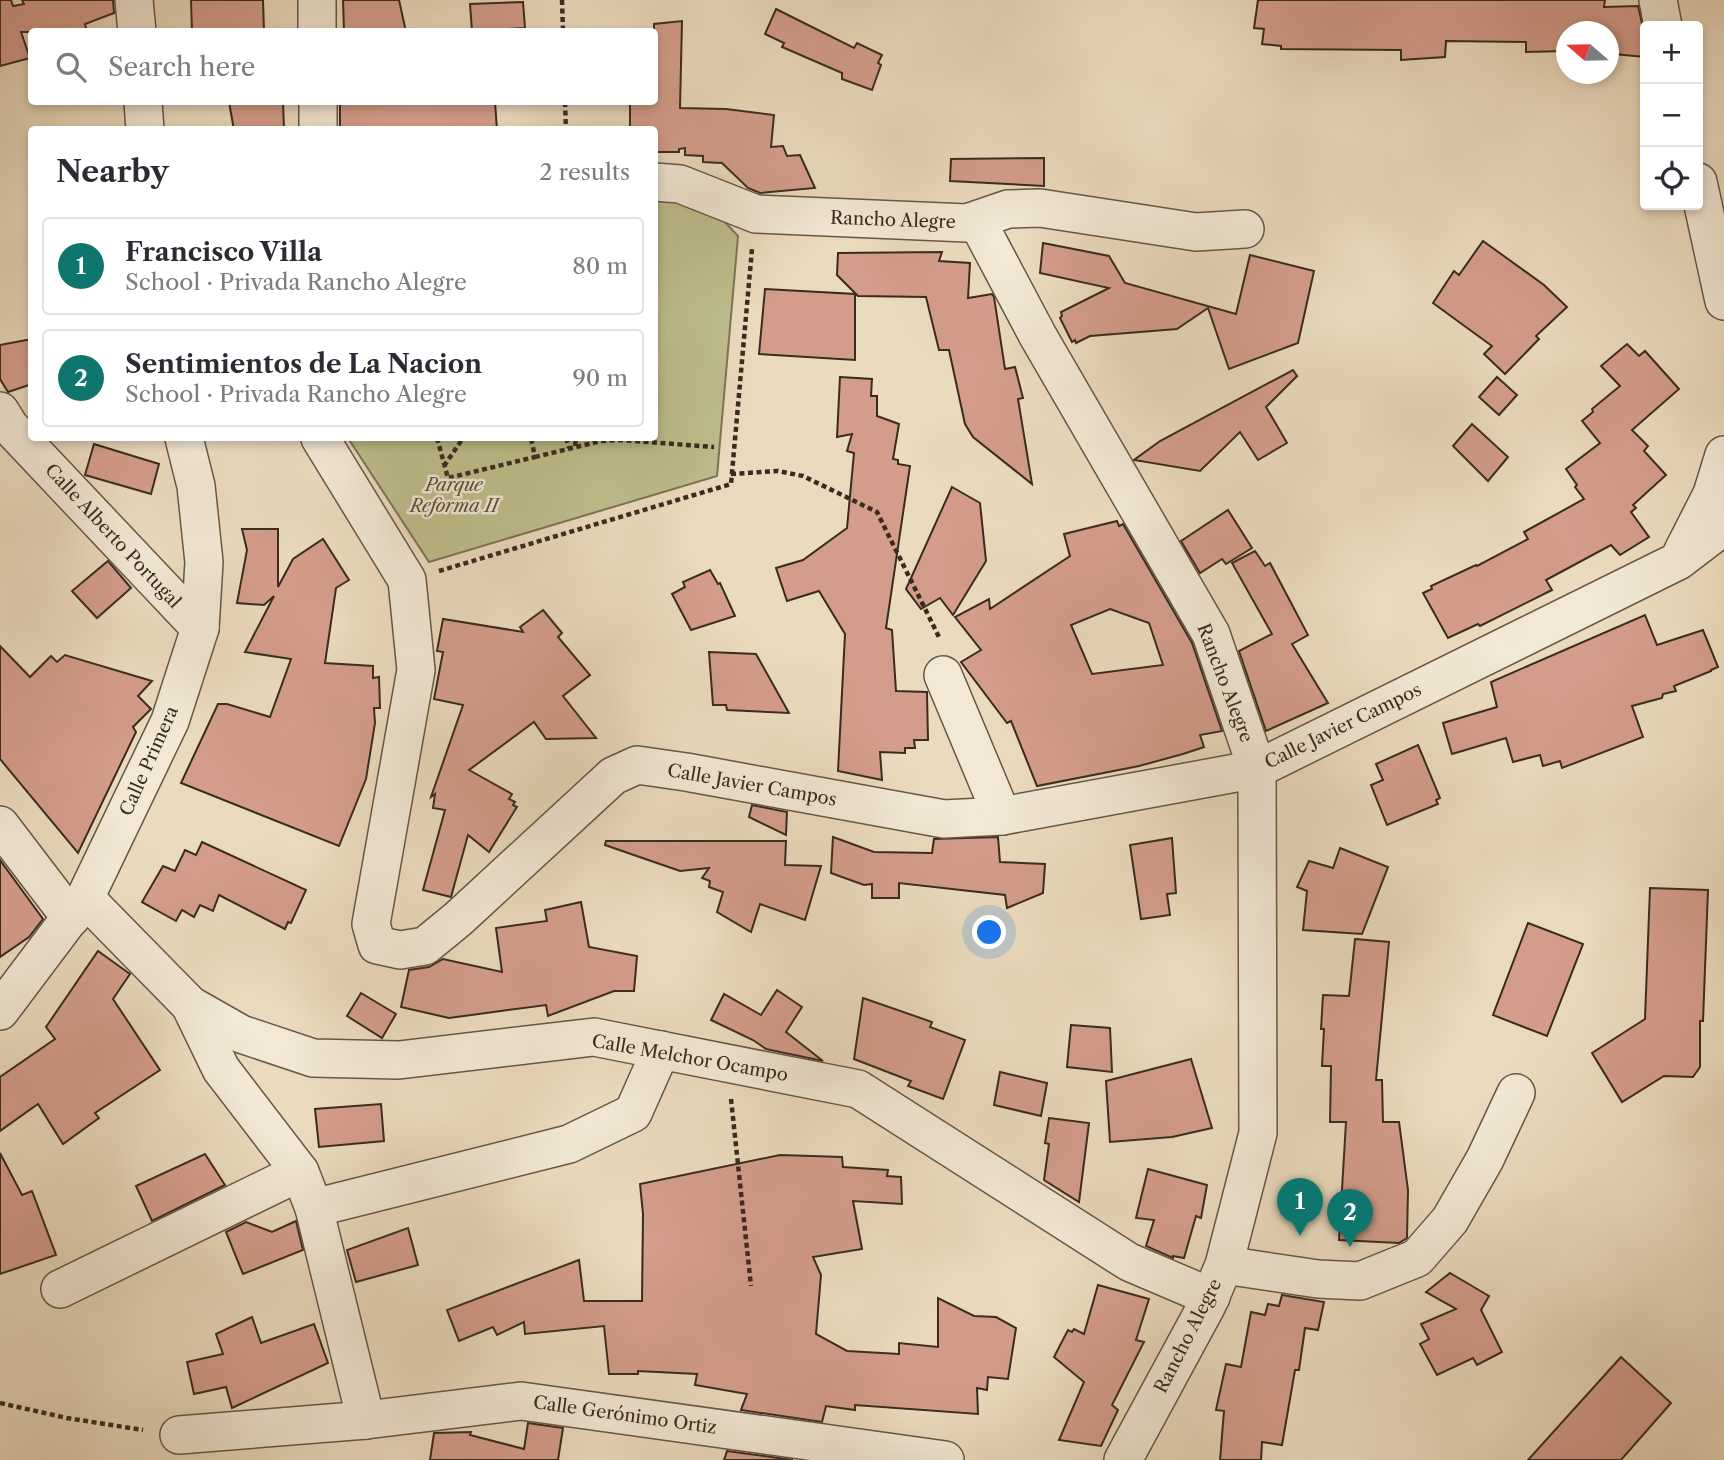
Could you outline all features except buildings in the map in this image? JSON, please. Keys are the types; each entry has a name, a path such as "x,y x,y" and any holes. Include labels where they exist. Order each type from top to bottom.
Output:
{"street":[{"path":"134,0 137,28"},
{"path":"317,0 317,28"},
{"path":"1658,0 1662,21"},
{"path":"143,105 145,126"},
{"path":"318,105 318,126"},
{"name":"Rancho Alegre","path":"658,181 680,184 756,214 967,223 978,221 1038,336 1211,634 1256,769 1258,1133 1217,1281 1123,1460"},
{"path":"1703,205 1724,301"},
{"path":"978,221 1008,209 1040,208 1196,232 1245,229"},
{"name":"Calle Alberto Portugal","path":"0,411 10,427 200,628"},
{"name":"Calle Primera","path":"0,1011 78,908 170,722 200,628 204,562 196,486 185,441"},
{"name":"Calle Javier Campos","path":"322,441 408,580 416,670 371,924 377,945 400,950 425,946 458,919 613,776 637,765 944,819 1002,816 1256,769 1678,561 1724,526"},
{"path":"1678,561 1712,494 1724,455"},
{"path":"943,675 1002,816"},
{"name":"Calle Melchor Ocampo","path":"0,825 78,908 190,1005 241,1034 313,1058 399,1060 594,1037 858,1090 1129,1262 1217,1281 1360,1281 1417,1258 1450,1220 1485,1159 1516,1093"},
{"path":"190,1005 221,1069 300,1172 314,1208 366,1420"},
{"path":"314,1208 569,1144 633,1113 661,1050"},
{"path":"60,1289 300,1172"},
{"name":"Calle Gerónimo Ortiz","path":"178,1435 366,1420 521,1401 945,1460"}],"path":[{"path":"562,0 563,28"},
{"path":"565,105 566,126"},
{"path":"408,580 730,484 756,214"},
{"path":"438,441 447,478 593,441"},
{"path":"444,466 461,441"},
{"path":"532,441 535,457"},
{"path":"567,441 569,448"},
{"path":"575,446 576,441"},
{"path":"634,441 714,447"},
{"path":"731,474 778,471 803,476 877,512 954,669 943,675"},
{"path":"727,1063 751,1286"},
{"path":"0,1402 78,1420 178,1435"}],"green space":[{"name":"Parque Reforma II","path":"658,196 682,199 724,221 738,236 717,476 429,562 350,441 658,441"}],"place":[{"name":"Francisco Villa","path":"1300,1236"},
{"name":"Sentimientos de La Nacion","path":"1350,1247"}]}
